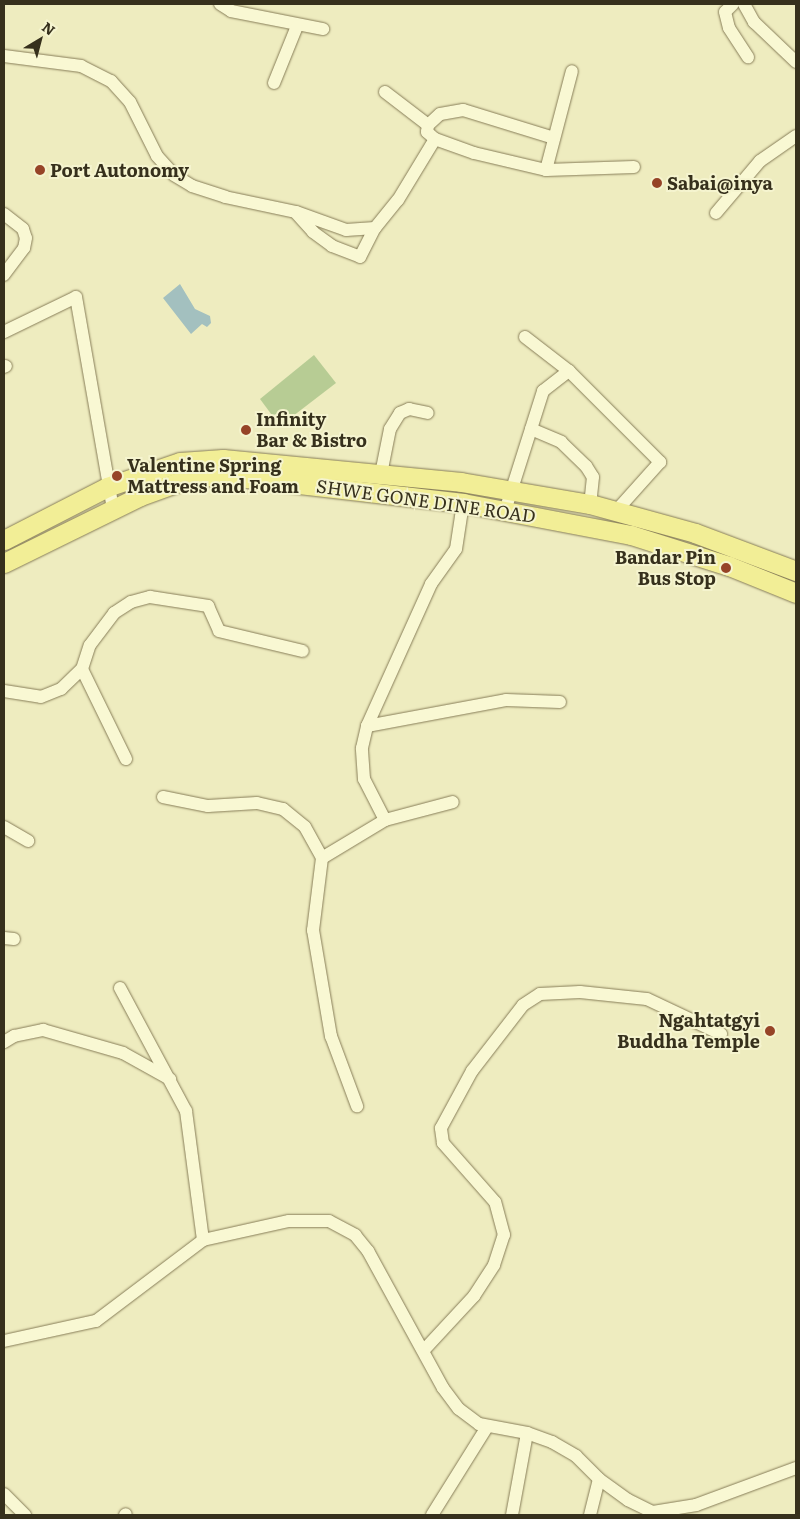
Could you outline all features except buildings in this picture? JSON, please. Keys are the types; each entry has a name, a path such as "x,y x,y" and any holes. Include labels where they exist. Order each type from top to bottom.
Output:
{"main road":[{"name":"SHWE GONE DINE ROAD","path":"4,540 107,487 152,470 199,459 381,474 511,489 617,510 695,532 796,571"},
{"name":"SHWE GONE DINE ROAD","path":"4,563 113,510 187,479 221,476 463,503 631,535 730,566 796,593"}],"street":[{"path":"220,4 231,12 296,26 323,29"},
{"path":"733,4 725,12 729,28 748,57"},
{"path":"744,4 754,22 796,62"},
{"path":"274,83 296,26"},
{"path":"4,56 63,62 101,73 112,80 130,102 157,156 174,175 226,197 296,212 346,230 375,228"},
{"path":"546,170 572,71"},
{"path":"384,92 428,125"},
{"path":"554,138 463,110 440,114 428,125 427,132 435,139 474,153 546,170 634,167"},
{"path":"716,213 760,161 796,136"},
{"path":"296,212 313,232 354,257 365,251 375,228 398,200 435,139"},
{"path":"4,214 23,228 26,238 24,248 4,275"},
{"path":"4,332 76,297 107,487 113,510"},
{"path":"525,338 569,371 660,462 617,510"},
{"path":"505,511 543,391 569,371"},
{"path":"381,474 390,429 400,413 409,409 428,412"},
{"path":"531,429 561,442 586,466 593,477 590,504"},
{"path":"385,820 364,780 362,748 367,726 431,584 456,549 463,503"},
{"path":"4,691 41,697 61,689 82,669 90,645 114,613 131,602 150,597 208,606 219,631 303,651"},
{"path":"82,669 126,759"},
{"path":"367,726 383,726 506,700 560,702"},
{"path":"163,797 208,806 257,803 283,809 305,827 322,858 313,930 331,1036 357,1106"},
{"path":"322,858 385,820 454,802"},
{"path":"4,827 28,841"},
{"path":"120,988 186,1111 203,1240"},
{"path":"424,1350 474,1296 494,1265 504,1235 495,1202 444,1144 441,1128 472,1071 523,1005 540,994 564,993 647,999 721,1034"},
{"path":"4,1042 14,1036 43,1030 123,1053 170,1079"},
{"path":"4,1341 96,1321 203,1240 289,1221 338,1223 355,1235 368,1251 424,1350 443,1388 459,1409 471,1420 487,1427 527,1433 576,1456 599,1479 653,1512 696,1505 796,1468"},
{"path":"432,1515 487,1427"},
{"path":"512,1515 527,1433"},
{"path":"590,1515 599,1479"},
{"path":"4,1494 24,1515"}],"green space":[{"path":"314,355 336,383 280,426 260,399"}],"water":[{"path":"180,284 195,309 210,316 211,323 207,327 202,324 191,334 163,298"}],"place":[{"name":"Port Autonomy","path":"40,170"},
{"name":"Sabai@inya","path":"657,183"},
{"name":"Infinity Bar & Bistro","path":"246,430"},
{"name":"Valentine Spring Mattress and Foam","path":"117,476"},
{"name":"Bandar Pin Bus Stop","path":"726,568"},
{"name":"Ngahtatgyi Buddha Temple","path":"770,1031"}]}
